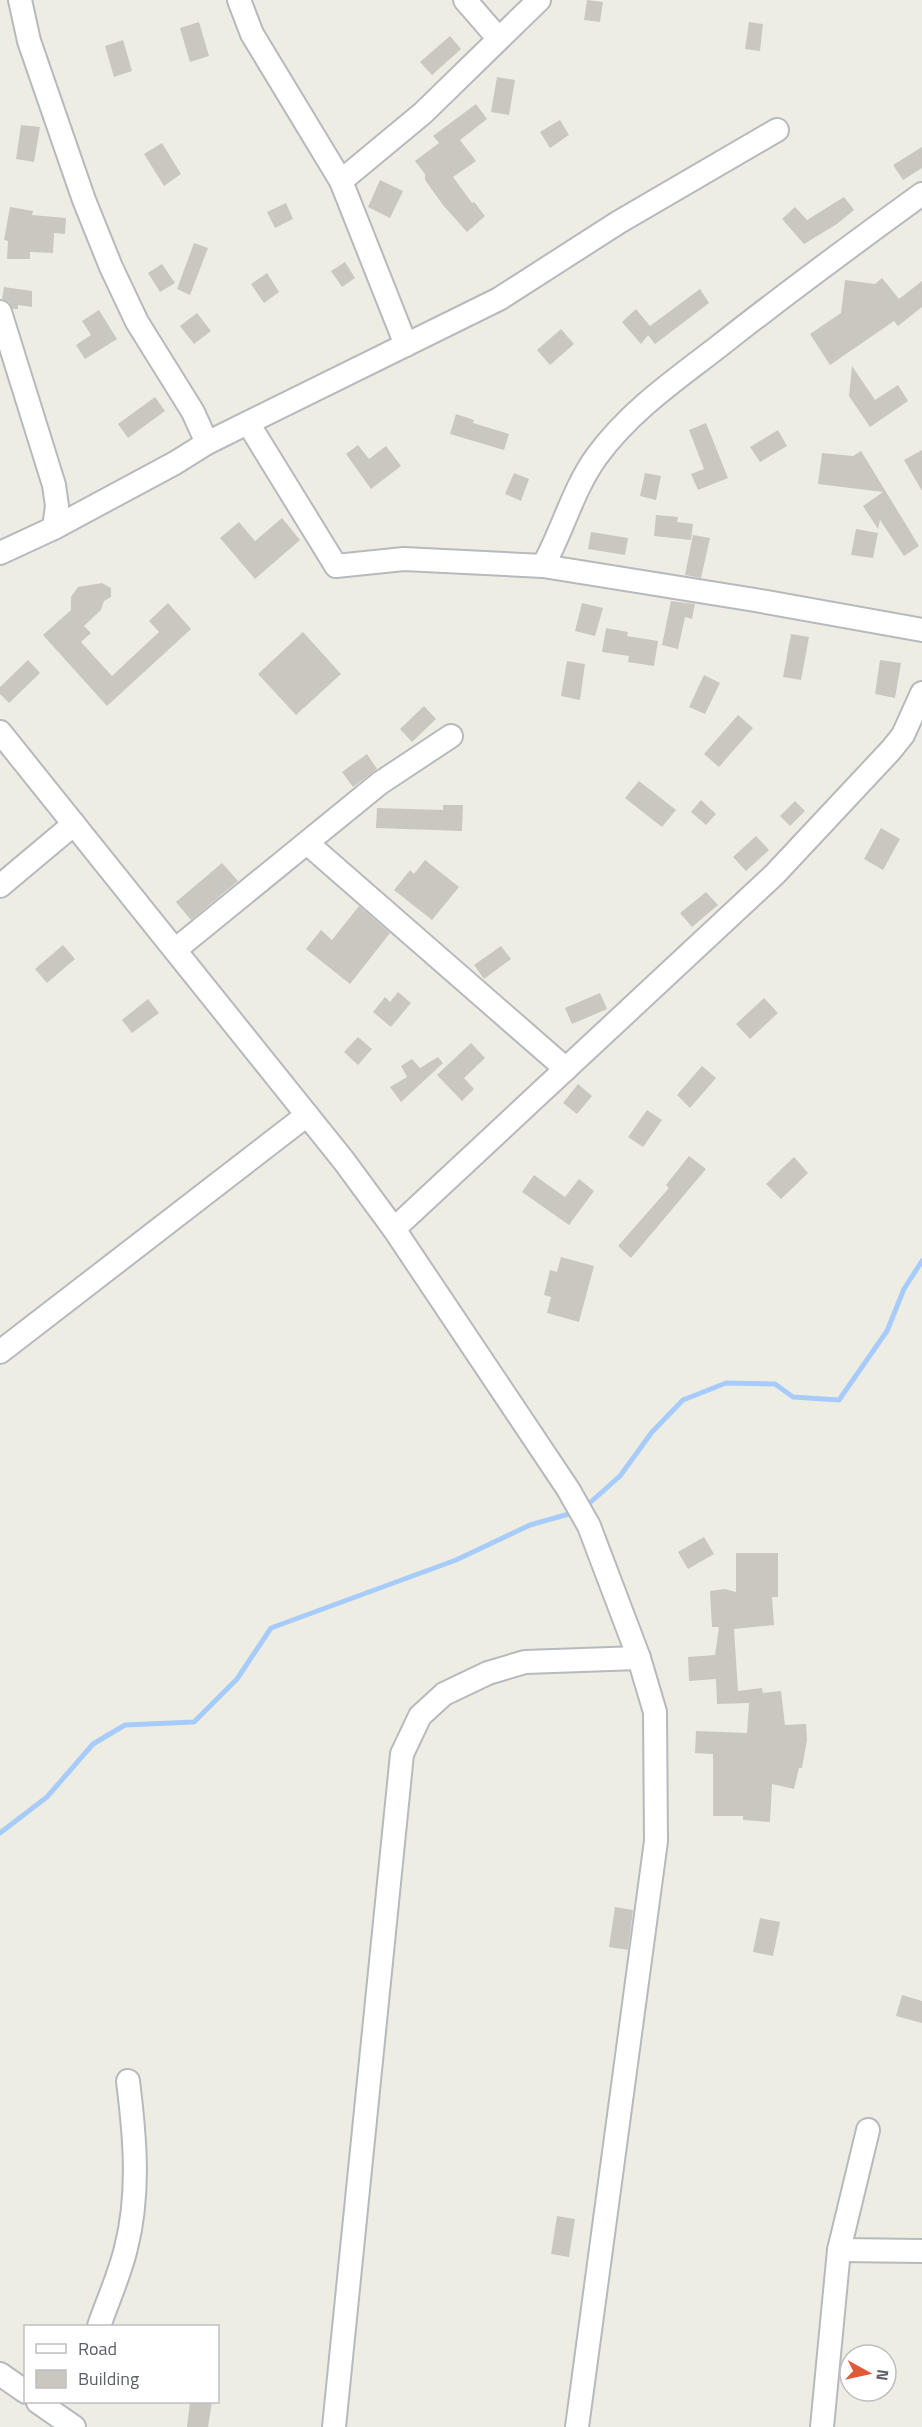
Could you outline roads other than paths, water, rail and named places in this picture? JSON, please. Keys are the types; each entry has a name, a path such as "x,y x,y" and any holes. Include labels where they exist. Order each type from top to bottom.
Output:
{"street":[{"path":"20,0 29,41 84,200 111,267 137,322 193,412 207,443"},
{"path":"239,0 252,34 341,182 406,345"},
{"path":"465,0 498,38"},
{"path":"341,182 423,113 539,0"},
{"path":"0,553 54,528 175,464 207,443 499,299 619,222 777,130"},
{"path":"543,566 596,457 622,426 653,398 824,264 922,194"},
{"path":"0,312 54,485 57,506 54,528"},
{"path":"248,423 336,566 404,559 543,566 922,630"},
{"path":"394,1229 775,874 891,750 903,735 919,707"},
{"path":"0,732 307,1115 394,1229 568,1489 589,1526 639,1658 655,1712 656,1841 577,2427"},
{"path":"175,951 380,783 451,736"},
{"path":"0,886 74,824"},
{"path":"307,843 566,1069"},
{"path":"0,1352 307,1115"},
{"path":"334,2427 402,1754 420,1716 444,1694 488,1673 525,1662 639,1658"},
{"path":"99,2325 126,2250 134,2206 134,2132 128,2081"},
{"path":"822,2427 839,2250 868,2130"},
{"path":"839,2250 922,2251"},
{"path":"0,2374 24,2391"},
{"path":"40,2403 68,2416"}],"waterway":[{"path":"584,1508 620,1476 652,1432 683,1400 726,1383 775,1384 793,1397 839,1400 887,1331 904,1289 922,1261"},
{"path":"0,1833 47,1797 93,1744 125,1725 194,1722 237,1679 271,1628 456,1560 530,1525 576,1512"}]}
